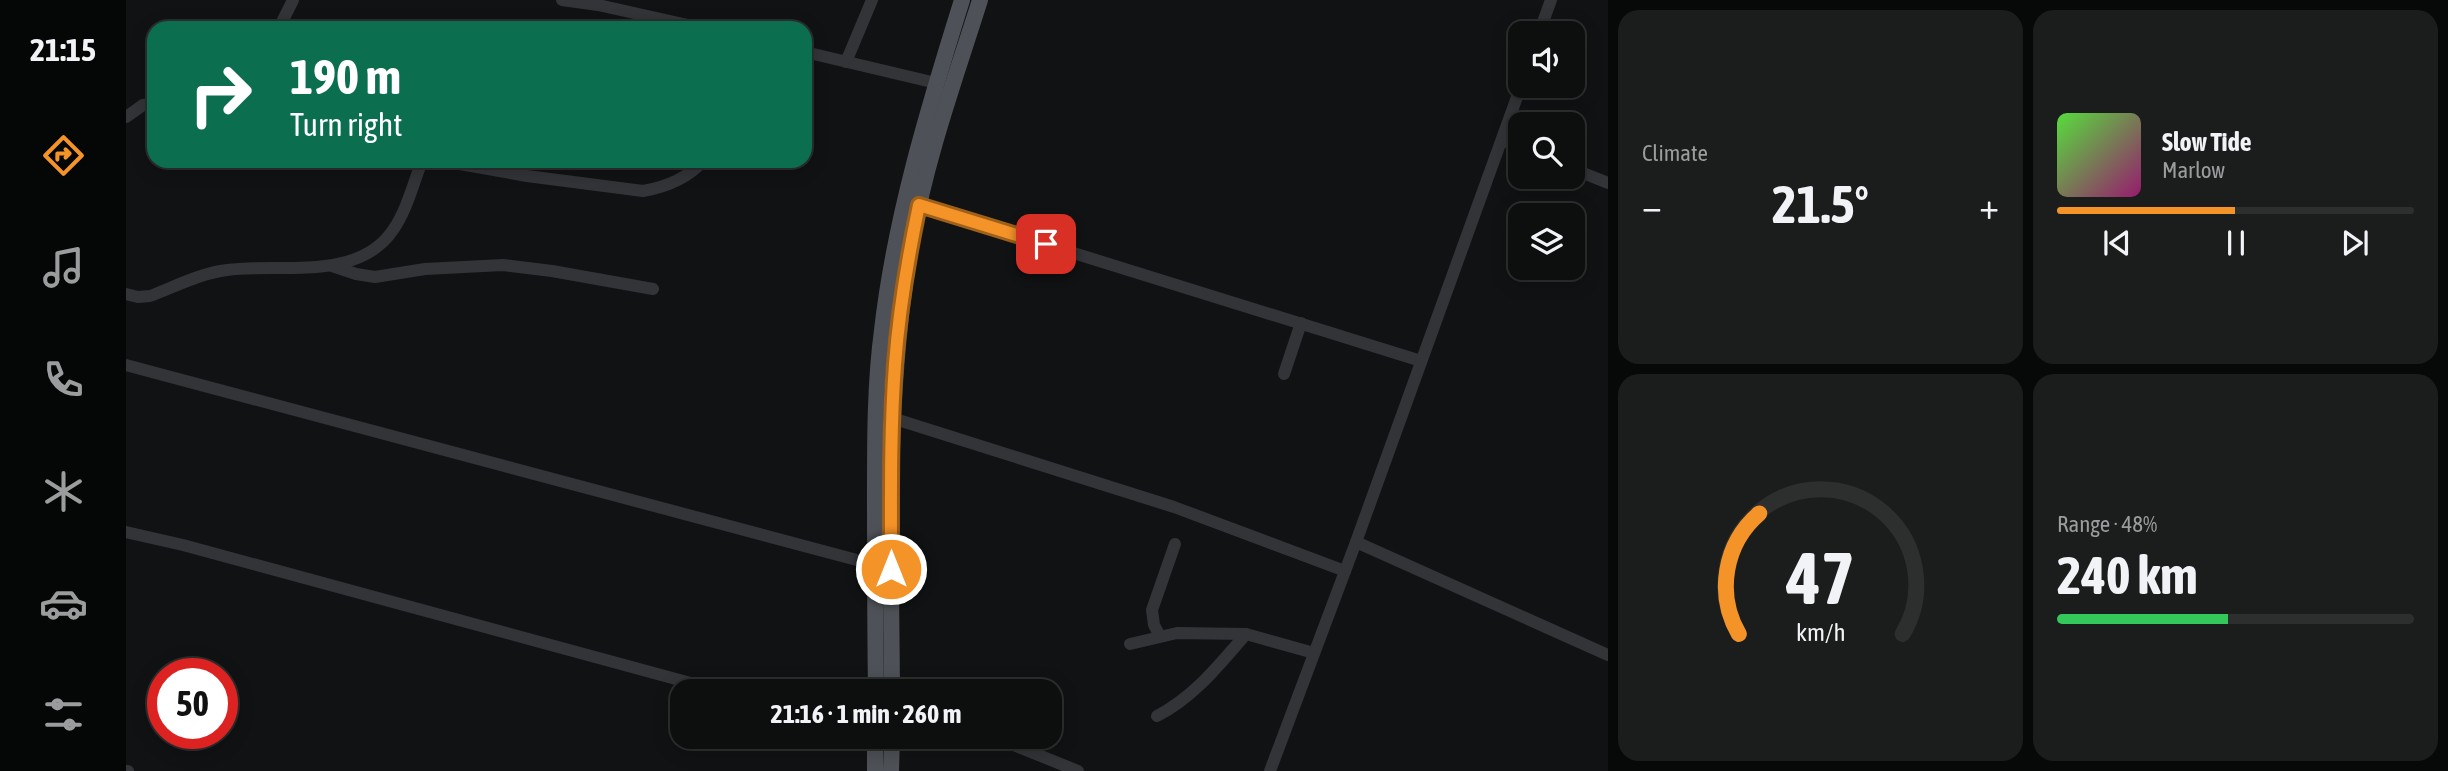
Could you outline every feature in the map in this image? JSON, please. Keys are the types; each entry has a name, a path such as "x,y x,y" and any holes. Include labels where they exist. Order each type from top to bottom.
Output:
{"main road":[{"path":"891,679 883,567 876,394 881,332 904,201 962,0"},
{"path":"877,679 900,318 919,205 980,0"},
{"path":"875,749 875,771"},
{"path":"891,771 892,749"}],"street":[{"path":"282,21 293,0"},
{"path":"562,0 670,21"},
{"path":"846,62 873,0"},
{"path":"1543,21 1551,0"},
{"path":"812,54 936,83"},
{"path":"1270,771 1517,98"},
{"path":"126,117 130,112 147,105"},
{"path":"1502,140 1508,142"},
{"path":"126,294 150,296 228,270 331,265 364,256 378,247 392,232 404,212 420,168"},
{"path":"482,168 643,191 660,188 697,168"},
{"path":"1585,174 1608,183"},
{"path":"919,205 1420,361"},
{"path":"331,265 356,274 375,277 425,269 503,265 653,289"},
{"path":"1284,374 1301,324"},
{"path":"126,365 883,567"},
{"path":"892,418 1174,507 1345,570"},
{"path":"126,532 210,552 676,679"},
{"path":"1356,542 1608,655"},
{"path":"1160,636 1154,625 1152,610 1175,544"},
{"path":"1130,644 1177,634 1246,634 1314,653"},
{"path":"1157,716 1182,702 1204,682 1246,634"},
{"path":"1024,749 1078,771"}],"route":[{"path":"891,569 891,459 895,361 906,274 919,205 1046,244"}]}
